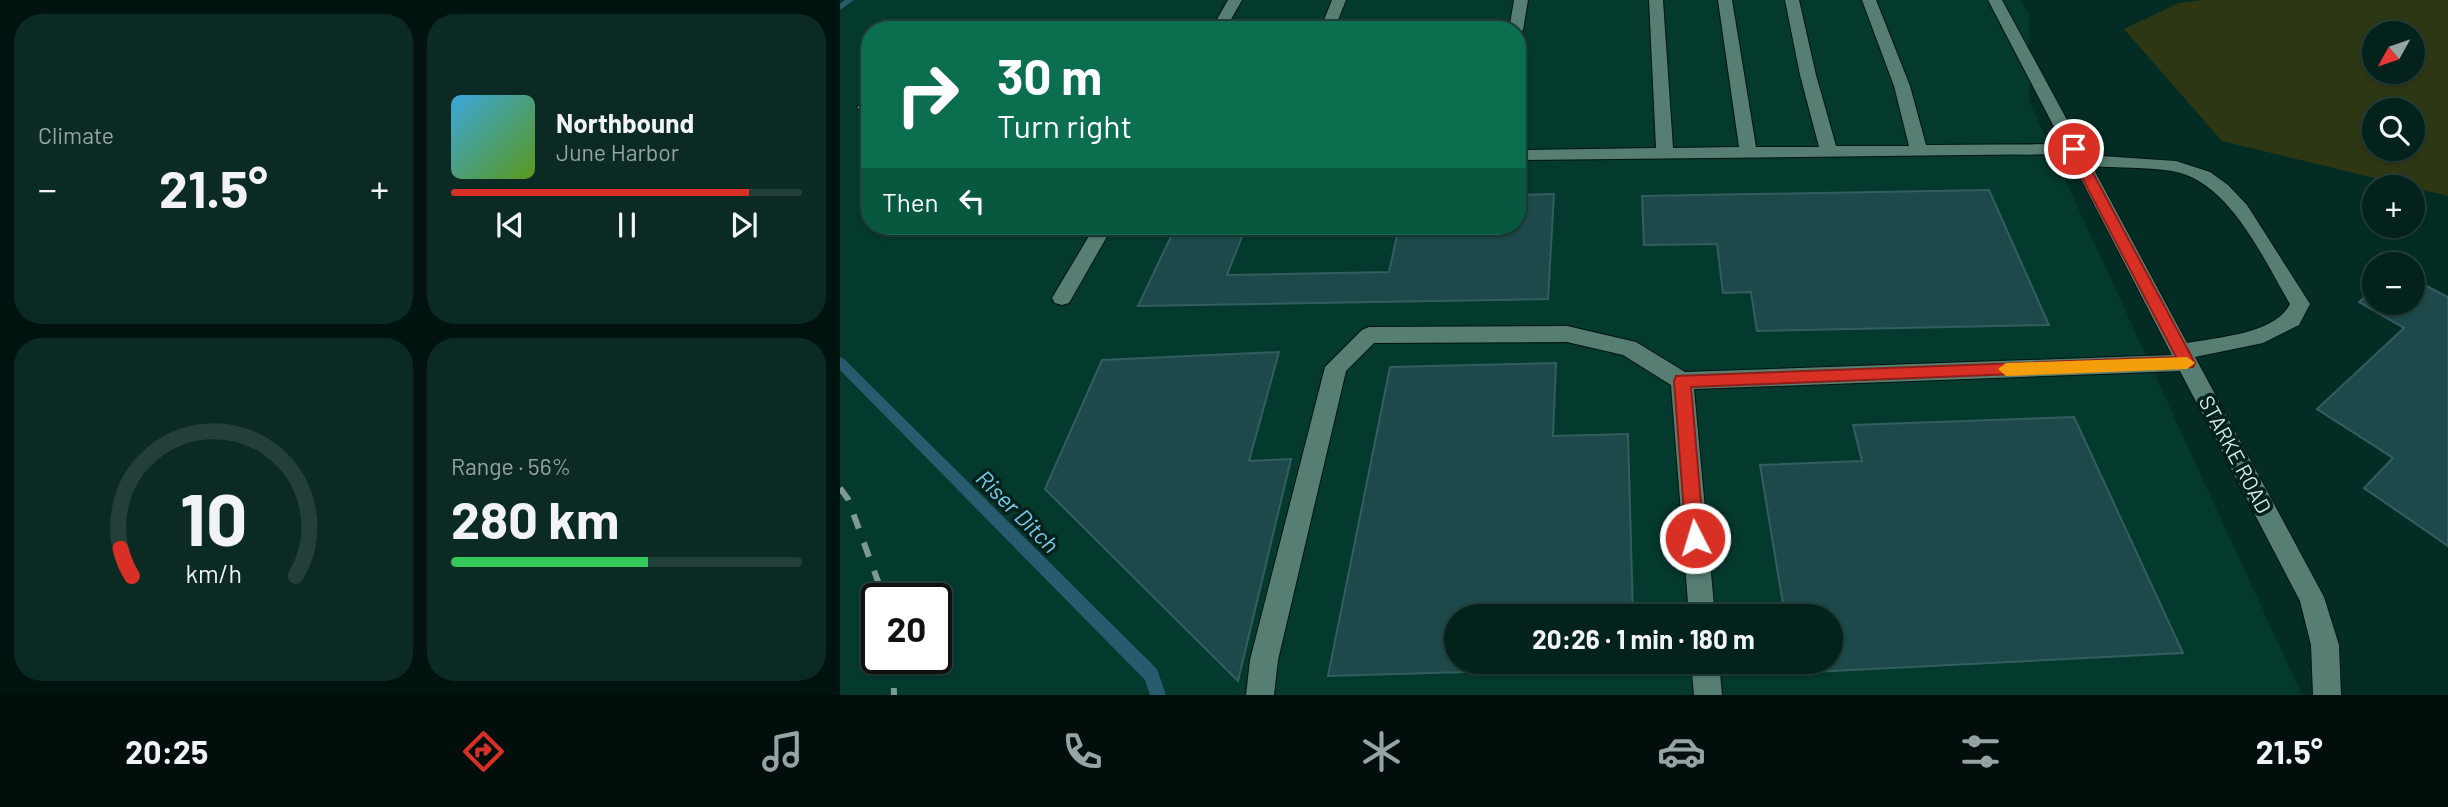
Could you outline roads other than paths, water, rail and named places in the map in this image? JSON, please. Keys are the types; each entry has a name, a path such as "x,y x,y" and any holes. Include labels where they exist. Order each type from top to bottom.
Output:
{"street":[{"path":"1223,21 1235,0"},
{"path":"1331,21 1339,0"},
{"path":"1518,21 1521,0"},
{"path":"1656,0 1665,153"},
{"path":"1725,0 1748,153"},
{"path":"1792,0 1808,75 1829,152"},
{"path":"1869,0 1902,86 1919,151"},
{"name":"STARKE ROAD","path":"1995,0 2311,597 2319,615 2330,665 2327,695"},
{"path":"1260,695 1264,660 1336,367 1369,335 1567,334 1629,348 1682,381 2184,358 2256,338 2292,320 2300,304 2241,209 2222,189 2204,176 2176,166 2077,155 1919,151 1526,155"},
{"path":"1062,298 1099,235"},
{"path":"1682,381 1701,604"},
{"path":"1706,674 1708,695"}],"waterway":[{"name":"Riser Ditch","path":"840,8 850,0"},
{"name":"Riser Ditch","path":"840,362 1151,675 1158,695"}],"railway":[{"path":"840,488 848,499 879,583"},
{"path":"893,674 894,695"}]}
